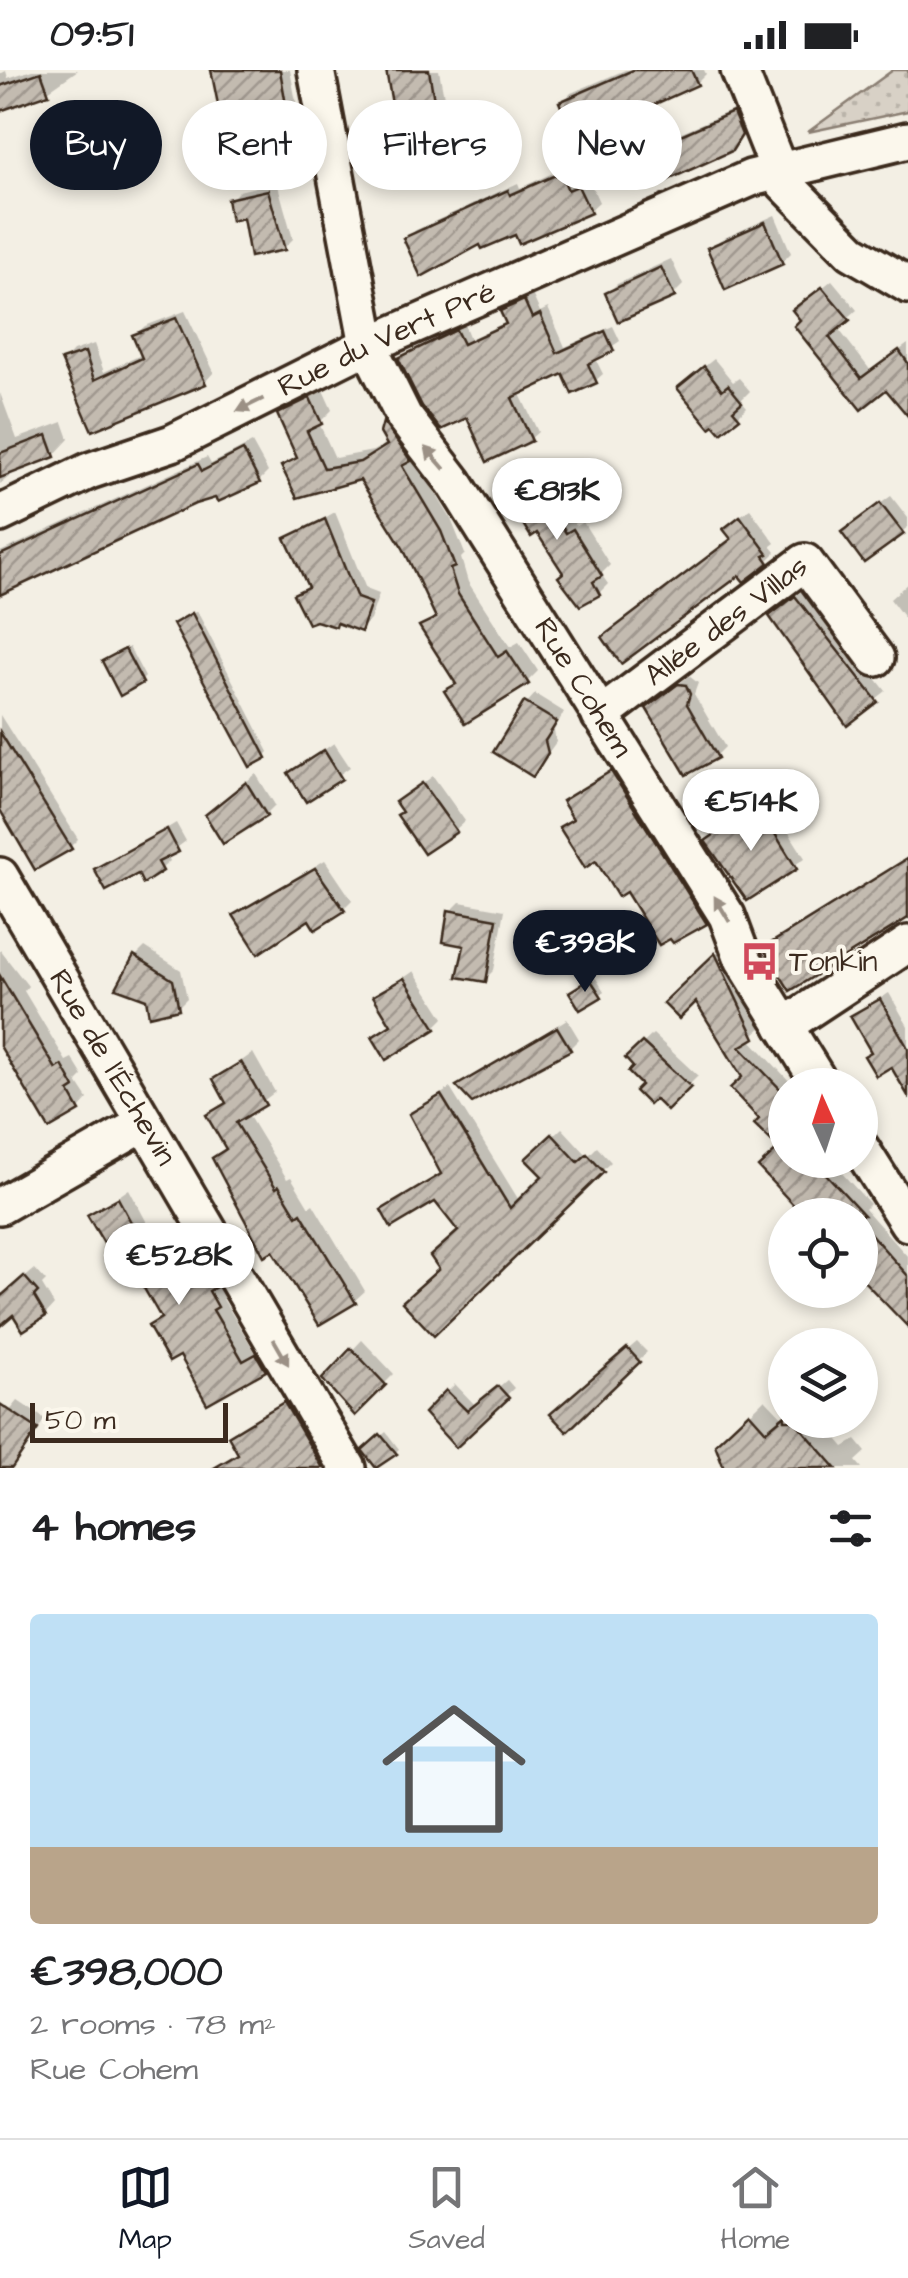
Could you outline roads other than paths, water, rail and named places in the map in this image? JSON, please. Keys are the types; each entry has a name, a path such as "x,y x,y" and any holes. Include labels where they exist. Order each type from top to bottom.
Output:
{"street":[{"name":"Rue Cohem","path":"316,70 368,344 404,417 454,482 730,922 743,958 810,1068"},
{"path":"738,70 775,169 789,190 852,252 908,285"},
{"name":"Rue du Vert Pré","path":"0,514 89,471 172,443 368,344 775,169 908,140"},
{"name":"Allée des Villas","path":"600,716 806,562 876,658"},
{"name":"Rue de l'Échevin","path":"0,876 348,1468"},
{"path":"784,1026 908,944"},
{"path":"0,1206 145,1124"},
{"path":"878,1176 908,1223"}],"place":[{"name":"Tonkin","path":"759,962"}]}
